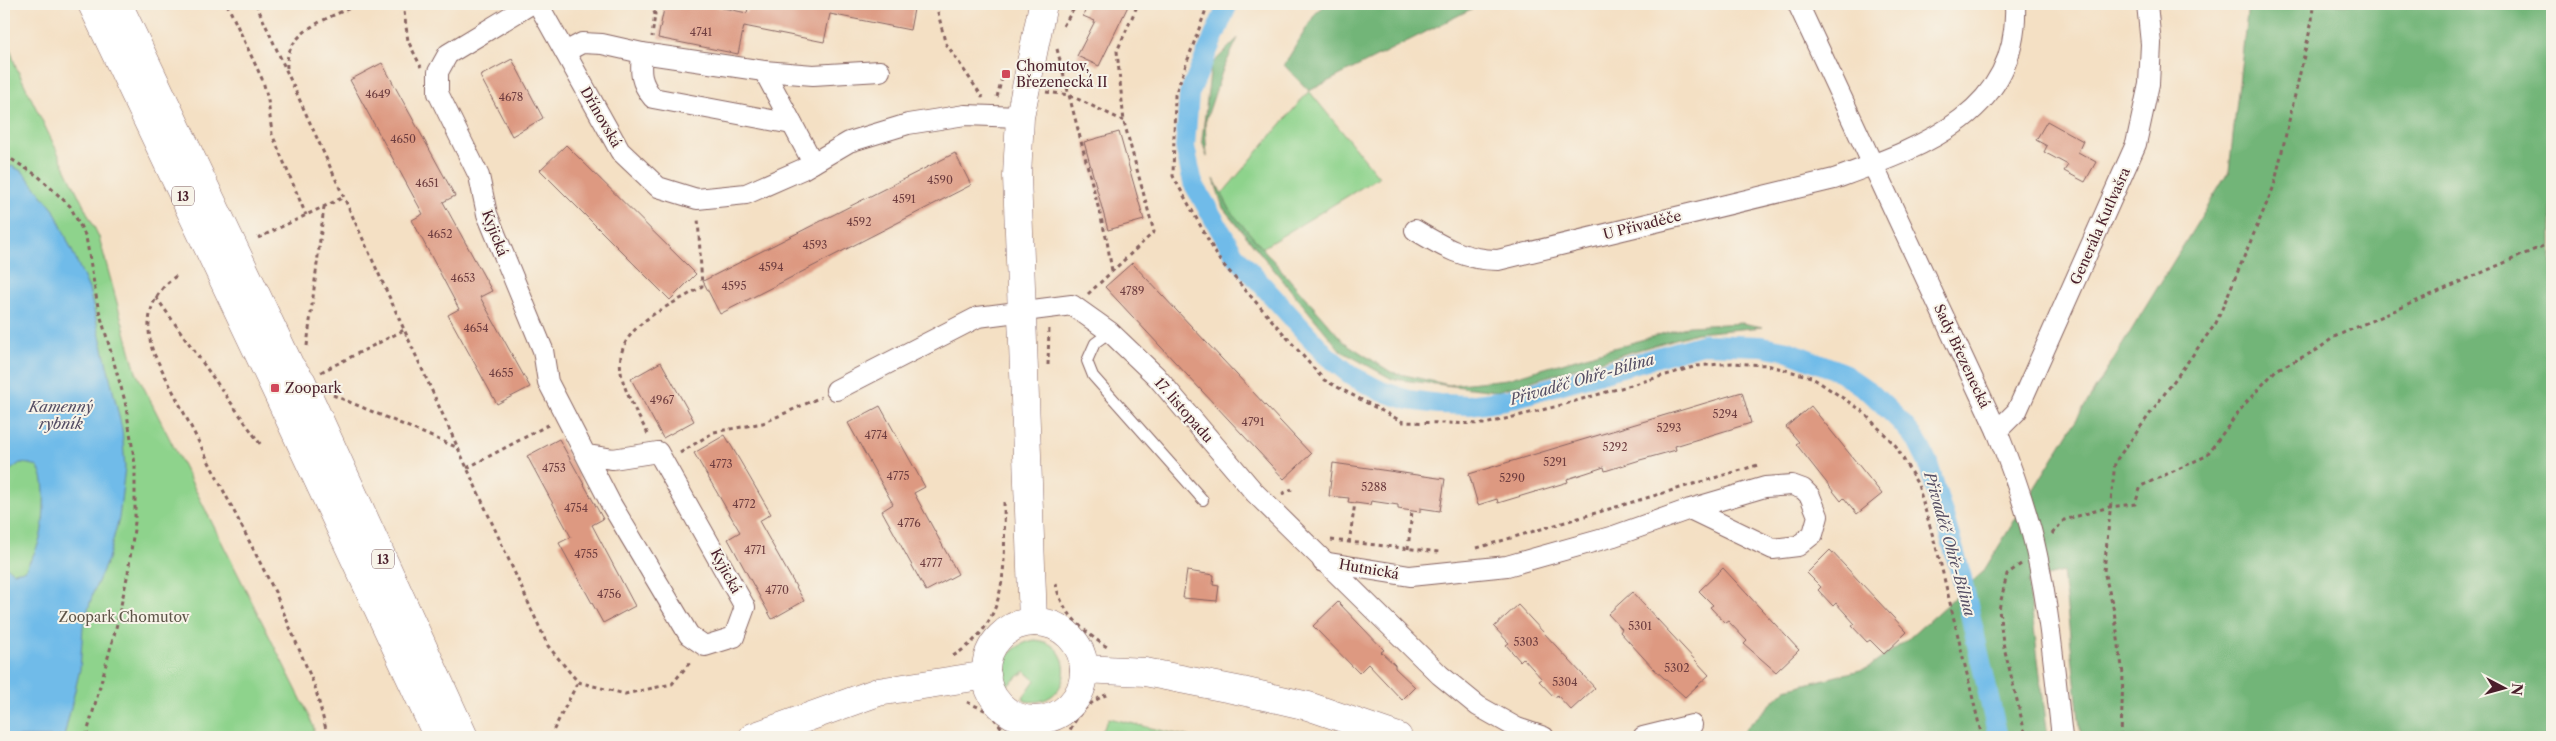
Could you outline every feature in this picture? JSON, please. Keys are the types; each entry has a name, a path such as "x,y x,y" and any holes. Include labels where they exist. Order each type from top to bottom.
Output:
{"main road":[{"name":"13","path":"92,4 271,379 438,737"},
{"name":"13","path":"118,4 290,366 302,382 464,737"},
{"path":"1033,622 1020,312 1017,176 1020,117 1026,76 1051,12"},
{"path":"1033,622 1048,624 1062,630 1074,640 1081,654 1084,669 1083,684 1076,698 1066,709 1039,729 1003,708 990,689 987,675 988,659 999,639 1018,625 1033,622"},
{"path":"1084,669 1145,672 1308,706 1398,737"},
{"path":"752,737 878,692 951,679 987,675"}],"street":[{"path":"438,93 438,72 448,54 531,4"},
{"name":"Dřínovská","path":"538,4 620,151 658,187 697,199 746,194 813,163 849,142 908,124 984,108 1020,117"},
{"name":"Sady Březenecká","path":"1798,4 1997,431 2013,470 2037,553 2044,586 2062,737"},
{"path":"1873,165 1941,135 1957,125 1978,106 1994,85 2010,51 2014,32 2015,4"},
{"name":"Generála Kutlvašra","path":"1997,431 2017,411 2136,144 2149,84 2151,44 2147,4"},
{"path":"565,52 582,43 602,44 646,54 764,71 813,75 880,71"},
{"path":"646,54 640,67 643,85 653,98 792,124"},
{"path":"764,71 813,163"},
{"name":"Kyjická","path":"438,93 479,176 486,214 544,350 548,382 611,504 689,635 705,646 734,637 745,607 661,458"},
{"name":"U Přivaděče","path":"1415,230 1457,254 1483,260 1498,260 1834,179 1873,165"},
{"path":"836,390 978,317 1072,305"},
{"name":"17. listopadu","path":"1072,305 1110,332 1156,376 1255,493 1323,562"},
{"path":"586,456 613,459 661,458"},
{"name":"Hutnická","path":"1323,562 1410,576 1507,566 1614,536 1690,509 1765,487 1792,485 1810,496 1818,516 1813,534 1798,546 1773,549 1690,509"},
{"name":"Hutnická","path":"1323,562 1440,675 1478,706 1517,728 1544,737"},
{"path":"1648,737 1692,725"}],"lane":[{"path":"1110,332 1095,343 1087,361 1093,376 1204,500"}],"path":[{"path":"227,4 262,81 268,100 272,134 306,215"},
{"path":"256,4 548,646 578,682 625,694 672,684 692,660 689,635"},
{"path":"287,72 286,55 294,42 313,25 359,4"},
{"path":"403,4 408,41 425,75 438,93"},
{"path":"646,54 655,14 651,4"},
{"path":"936,4 944,42 984,108 999,95 1005,69"},
{"path":"1051,12 1058,30 1076,4"},
{"path":"1072,305 1082,300 1154,232 1124,122 1117,52 1138,4"},
{"path":"1208,4 1175,95 1174,176 1220,262 1324,380 1403,422 1485,424 1558,406 1697,366 1732,363 1767,364 1811,377 1861,410 1896,446 1918,485 1940,561 1982,737"},
{"path":"2121,737 2123,674 2114,611 2104,571 2115,462 2216,323 2274,186 2312,21 2313,4"},
{"path":"2542,4 2552,12"},
{"path":"1057,47 1107,241 1112,272"},
{"path":"1042,92 1069,96 1124,122"},
{"path":"4,158 11,159 38,176 70,206 86,236 98,307 125,401 134,464 135,522 128,573 116,628 86,737"},
{"path":"258,238 344,197"},
{"path":"697,199 702,286 687,297 658,311 632,334 619,358 623,383 661,458 714,432 763,423 836,390"},
{"path":"302,382 324,206"},
{"path":"2026,737 2003,644 2000,609 2007,574 2037,553 2064,520 2109,507 2135,504 2141,486 2206,456 2244,405 2276,370 2317,350 2334,337 2552,242"},
{"path":"176,276 164,285 156,296 148,323 153,352 275,592 314,687 328,737"},
{"path":"156,296 261,445"},
{"path":"1048,308 1048,374"},
{"path":"302,382 404,330"},
{"path":"302,382 457,447"},
{"path":"467,468 566,416"},
{"path":"1473,549 1758,465"},
{"path":"1004,490 1003,586 991,617 980,636 968,648 947,659 954,697 989,712 1009,737"},
{"path":"1282,494 1288,501"},
{"path":"1349,543 1355,503"},
{"path":"1408,549 1412,511"},
{"path":"1328,539 1349,543 1398,546 1443,553"},
{"path":"1056,578 1056,587 1069,613 1081,627 1106,646 1118,651 1117,692 1090,703 1080,714 1067,737"},
{"path":"550,737 578,682"}],"green space":[{"path":"1326,4 1481,4 1309,91 1284,65 1315,14"},
{"path":"2248,4 2552,4 2552,737 2081,737 2063,572 2028,581 2048,737 1737,737 1786,689 1868,668 1907,640 1983,572 2229,171"},
{"name":"Zoopark Chomutov","path":"4,30 16,67 99,237 136,372 306,709 314,728 313,737 4,737"},
{"path":"1238,38 1222,72 1205,123 1207,157 1202,140 1211,65"},
{"path":"1309,91 1379,177 1262,248 1231,213 1221,195"},
{"path":"1214,179 1232,213 1344,342 1391,372 1449,385 1507,379 1689,326 1742,323 1763,327 1696,333 1497,391 1392,379 1341,351 1223,208"},
{"path":"1035,640 1049,644 1059,652 1064,663 1064,675 1060,686 1053,695 1041,701 1025,701 1023,697 1035,680 1025,671 1008,685 1003,677 1003,663 1013,650 1020,645"},
{"path":"1109,718 1189,737 1099,737"}],"water":[{"name":"Kamenný rybník","path":"12,166 23,172 54,210 89,289 122,429 125,467 119,518 108,559 93,593 83,627 80,669 64,737 4,737 4,565 13,572 25,570 39,542 44,504 43,482 36,466 20,463 8,472 4,479 4,170"}],"building":[{"path":"665,4 704,4 747,13 749,4 915,4 910,30 830,14 824,42 744,26 738,54 658,38"},
{"path":"1088,4 1129,4 1099,66 1077,56 1095,21 1083,16"},
{"path":"512,59 543,118 512,136 480,76"},
{"path":"382,63 455,196 443,202 492,291 480,297 530,387 497,404 448,315 459,309 412,220 423,214 350,80"},
{"path":"2047,121 2083,141 2078,152 2096,162 2085,182 2064,171 2068,165 2044,152 2047,146 2036,140"},
{"path":"1119,132 1144,220 1108,230 1084,142"},
{"path":"566,145 696,274 670,300 540,170"},
{"path":"955,153 971,185 720,314 703,281"},
{"path":"1132,263 1311,454 1284,479 1105,287"},
{"path":"661,362 694,421 663,438 631,379"},
{"path":"1742,392 1751,423 1675,446 1676,450 1605,471 1604,467 1567,479 1568,482 1498,503 1497,499 1478,505 1469,474"},
{"path":"880,406 925,487 914,493 958,574 926,591 882,511 893,504 848,423"},
{"path":"1811,406 1882,494 1857,514 1844,498 1841,501 1796,444 1799,442 1786,427"},
{"path":"725,435 771,514 759,521 804,601 772,619 728,539 740,532 694,453"},
{"path":"559,439 603,519 592,525 635,606 603,623 559,543 571,537 527,456"},
{"path":"1333,463 1445,479 1440,511 1420,508 1420,512 1398,509 1398,505 1371,501 1370,505 1348,502 1349,498 1329,496"},
{"path":"1830,550 1907,632 1884,654 1870,640 1867,642 1852,626 1855,624 1836,603 1833,606 1818,590 1821,587 1807,573"},
{"path":"1723,568 1799,650 1776,672 1744,644 1747,641 1728,621 1725,623 1710,607 1713,605 1699,591"},
{"path":"1187,571 1214,575 1213,585 1219,586 1217,601 1183,598"},
{"path":"1632,592 1709,675 1685,697 1653,668 1620,632 1622,629 1608,614"},
{"path":"1338,602 1384,650 1381,652 1395,665 1395,668 1415,687 1402,700 1368,664 1359,673 1313,626"},
{"path":"1518,605 1595,688 1571,710 1557,695 1555,698 1539,681 1542,679 1523,658 1520,661 1506,645 1509,643 1494,627"}],"waterway":[{"name":"Přivaděč Ohře-Bílina","path":"1228,4 1189,94 1185,147 1193,183 1234,254 1326,355 1352,376 1381,391 1409,400 1469,405 1506,400 1703,344 1762,346 1788,351 1841,372 1870,392 1899,420 1917,441 1928,463 1961,574 1998,737"}],"place":[{"name":"Chomutov, Březenecká II","path":"1006,74"},
{"name":"Zoopark","path":"275,388"}]}
